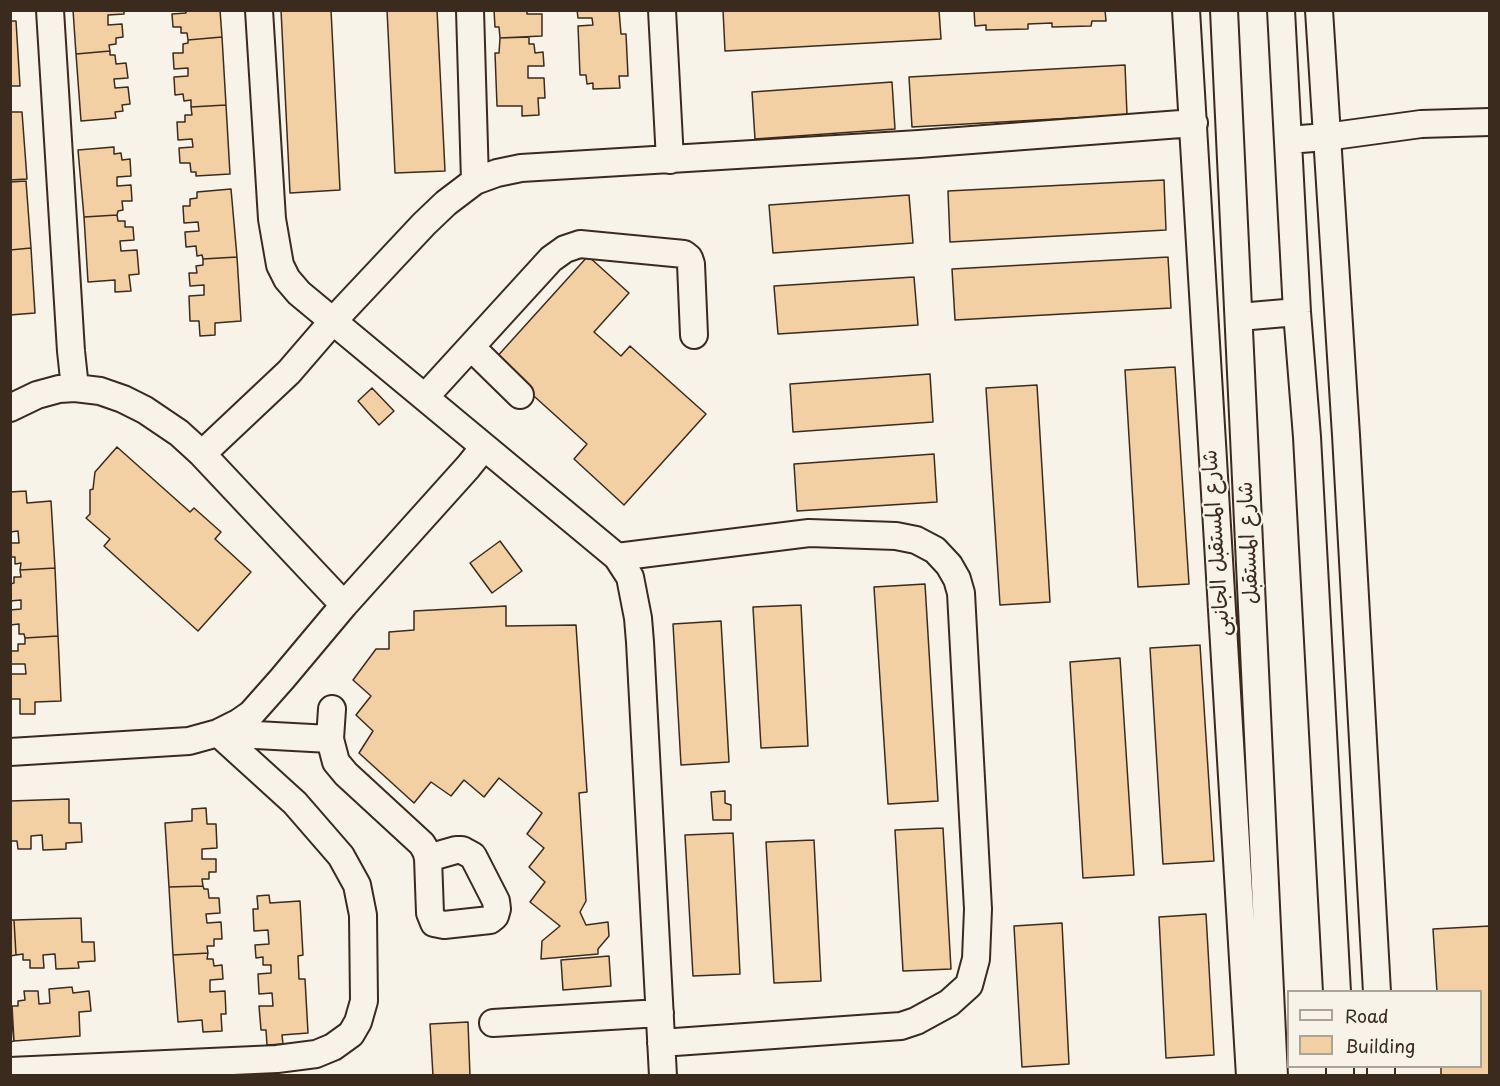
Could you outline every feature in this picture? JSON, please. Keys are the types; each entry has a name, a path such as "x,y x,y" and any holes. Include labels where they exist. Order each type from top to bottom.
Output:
{"street":[{"path":"50,10 70,343 75,388"},
{"path":"259,10 273,219 280,265 287,279 299,293 617,557 630,577 638,618 663,1076"},
{"path":"470,10 475,182"},
{"path":"662,10 670,160"},
{"name":"شارع المستقبل الجانبى","path":"1186,10 1250,1076"},
{"name":"شارع المستقبل","path":"1224,10 1274,1076"},
{"path":"1281,10 1297,312 1307,437 1328,803 1336,990"},
{"path":"1319,10 1346,435 1377,990"},
{"path":"1288,140 1421,124 1490,122"},
{"path":"202,454 289,372 333,321 446,203 475,182 497,173 521,168 919,144 1194,123"},
{"path":"425,398 552,259 564,249 580,244 684,254 689,258 691,264 694,335"},
{"path":"1239,317 1297,312"},
{"path":"471,347 520,394"},
{"path":"10,408 36,396 59,389 75,388 123,399 145,410 179,433 202,454 344,605"},
{"path":"1307,437 1346,435"},
{"path":"10,752 189,741 218,733 238,723 250,714 484,447"},
{"path":"617,557 809,533 896,536 916,540 935,550 950,565 961,593 978,909 976,959 969,985 949,1003 921,1019 901,1026 661,1043"},
{"path":"332,709 330,739 336,762 422,844 428,858"},
{"path":"218,733 330,739"},
{"path":"10,1071 277,1059 316,1054 333,1047 351,1034 358,1022 364,1001 363,915 357,885 341,856 295,803 218,733"},
{"path":"1328,803 1367,801"},
{"path":"493,1023 660,1013"}],"building":[{"path":"73,10 124,10 124,14 108,15 108,25 122,24 123,37 116,38 116,44 109,45 110,51 76,54"},
{"path":"185,10 220,10 222,37 188,40 187,33 181,33 181,27 173,27 172,14 186,13"},
{"path":"281,10 331,10 340,190 290,193"},
{"path":"387,10 437,10 445,171 395,173"},
{"path":"494,10 527,10 527,14 542,14 542,36 500,38 499,27 495,27"},
{"path":"577,10 619,10 621,34 626,34 628,76 619,76 620,88 593,89 593,83 587,84 586,75 580,75 578,26 593,25 592,18 578,18"},
{"path":"723,10 939,10 941,39 725,51"},
{"path":"974,10 1105,10 1106,21 1092,21 1091,26 1052,27 1052,23 1028,24 1028,29 986,30 986,25 975,26"},
{"path":"10,21 16,21 20,86 10,86"},
{"path":"222,37 226,105 191,107 191,100 184,101 183,94 175,95 174,77 188,76 188,68 174,69 173,53 183,53 183,44 188,43 188,40"},
{"path":"529,37 529,44 534,44 535,53 543,52 544,66 528,66 528,78 544,78 545,98 538,98 539,115 522,116 522,106 497,106 495,53 499,53 500,38"},
{"path":"110,51 110,55 115,55 116,64 126,63 128,78 114,79 115,88 128,87 130,104 122,105 123,111 115,112 116,118 81,121 76,54"},
{"path":"1125,65 1127,115 912,127 909,77"},
{"path":"892,82 895,129 755,139 752,92"},
{"path":"226,105 230,174 196,176 196,172 191,172 190,163 180,163 179,148 193,147 192,139 178,140 177,122 185,122 185,115 192,115 191,107"},
{"path":"10,112 22,112 27,179 10,180"},
{"path":"114,147 114,154 121,153 122,160 130,159 131,176 117,177 117,186 131,185 132,201 122,201 123,210 118,211 117,215 84,217 78,150"},
{"path":"1164,180 1166,230 950,242 948,191"},
{"path":"26,181 31,248 10,250 10,182"},
{"path":"231,189 237,257 203,259 202,255 197,256 196,246 186,247 185,232 199,231 198,222 184,223 183,206 190,206 190,199 197,198 197,192"},
{"path":"909,195 913,243 773,253 769,205"},
{"path":"117,215 118,221 125,221 125,227 133,227 134,240 120,241 121,251 137,250 139,274 129,275 131,291 115,292 115,280 88,282 84,217"},
{"path":"31,248 35,313 10,315 10,250"},
{"path":"588,256 629,293 594,332 621,356 630,346 706,414 624,505 574,459 587,444 494,360"},
{"path":"237,257 241,321 215,323 215,335 200,336 199,321 190,321 189,296 204,295 204,285 190,286 189,273 197,273 196,266 203,265 203,259"},
{"path":"1168,257 1171,308 955,320 952,269"},
{"path":"914,277 918,325 778,334 774,286"},
{"path":"1175,367 1189,584 1138,587 1125,370"},
{"path":"930,374 933,422 793,432 790,384"},
{"path":"1037,385 1050,602 1000,605 986,388"},
{"path":"372,388 394,411 379,425 358,401"},
{"path":"117,447 190,512 194,508 221,532 215,539 251,572 198,631 104,546 110,539 86,518 90,514 90,490 93,489 95,472"},
{"path":"934,454 937,502 797,511 794,464"},
{"path":"26,491 27,503 51,501 55,568 20,570 21,563 15,564 15,557 10,557 10,543 19,543 18,531 10,532 10,492"},
{"path":"500,541 522,571 492,593 470,563"},
{"path":"55,568 58,636 25,638 24,634 19,634 19,624 10,625 10,610 21,609 21,600 10,601 10,584 14,583 14,577 21,577 20,570"},
{"path":"925,584 938,801 888,804 874,587"},
{"path":"801,605 808,746 761,748 753,607"},
{"path":"506,606 506,626 576,625 587,792 579,793 586,901 580,912 586,925 608,922 609,936 598,949 598,954 541,959 542,941 560,926 530,902 545,882 529,867 544,848 527,834 542,813 499,778 484,797 464,780 451,796 431,782 414,803 359,753 373,731 356,715 371,696 353,680 376,649 389,649 389,632 414,630 414,611"},
{"path":"721,621 729,762 681,765 673,624"},
{"path":"58,636 61,701 35,702 35,714 20,714 20,699 11,699 10,674 26,674 25,664 11,664 11,651 18,651 18,644 25,644 25,638"},
{"path":"1200,645 1214,861 1163,864 1150,648"},
{"path":"1120,658 1134,875 1083,878 1070,662"},
{"path":"725,791 725,803 731,805 731,820 713,820 711,792"},
{"path":"69,799 69,823 81,823 82,842 66,843 66,849 43,850 42,835 31,836 31,849 18,849 17,841 10,841 10,801"},
{"path":"206,808 207,824 216,824 217,848 202,849 202,859 216,859 216,872 209,872 209,879 202,879 203,886 169,887 165,823 192,821 192,809"},
{"path":"943,828 951,969 903,971 895,830"},
{"path":"733,833 740,974 693,976 685,835"},
{"path":"814,840 821,981 774,983 766,842"},
{"path":"203,886 204,889 208,889 209,898 219,898 220,913 206,914 207,923 221,922 222,939 214,939 214,946 207,946 208,953 173,955 169,887"},
{"path":"269,895 270,903 300,901 303,955 298,956 299,979 305,979 308,1033 282,1035 283,1044 267,1045 266,1030 261,1030 259,1006 273,1006 272,993 259,994 258,974 271,973 271,965 263,965 263,957 256,958 255,945 269,944 268,930 254,931 253,909 258,909 257,896"},
{"path":"1206,914 1214,1055 1166,1058 1159,917"},
{"path":"81,918 82,942 94,942 95,961 78,962 79,968 56,969 55,954 43,955 44,968 30,968 30,960 23,960 23,954 16,955 14,920"},
{"path":"10,920 14,920 16,955 10,956"},
{"path":"1062,923 1069,1064 1022,1067 1014,926"},
{"path":"1490,926 1490,1076 1441,1076 1441,1068 1482,1068 1482,990 1437,990 1433,929"},
{"path":"208,953 207,959 213,959 214,966 222,965 223,979 210,980 210,992 225,991 226,1014 221,1014 222,1031 203,1032 202,1020 178,1022 173,955"},
{"path":"609,956 611,986 563,990 561,960"},
{"path":"72,987 73,993 89,991 91,1011 79,1012 80,1036 14,1041 12,1006 18,1006 18,1001 25,1000 24,991 38,991 39,1004 50,1003 49,989"},
{"path":"10,1006 14,1041 10,1042"},
{"path":"468,1022 470,1076 433,1076 430,1024"}]}
